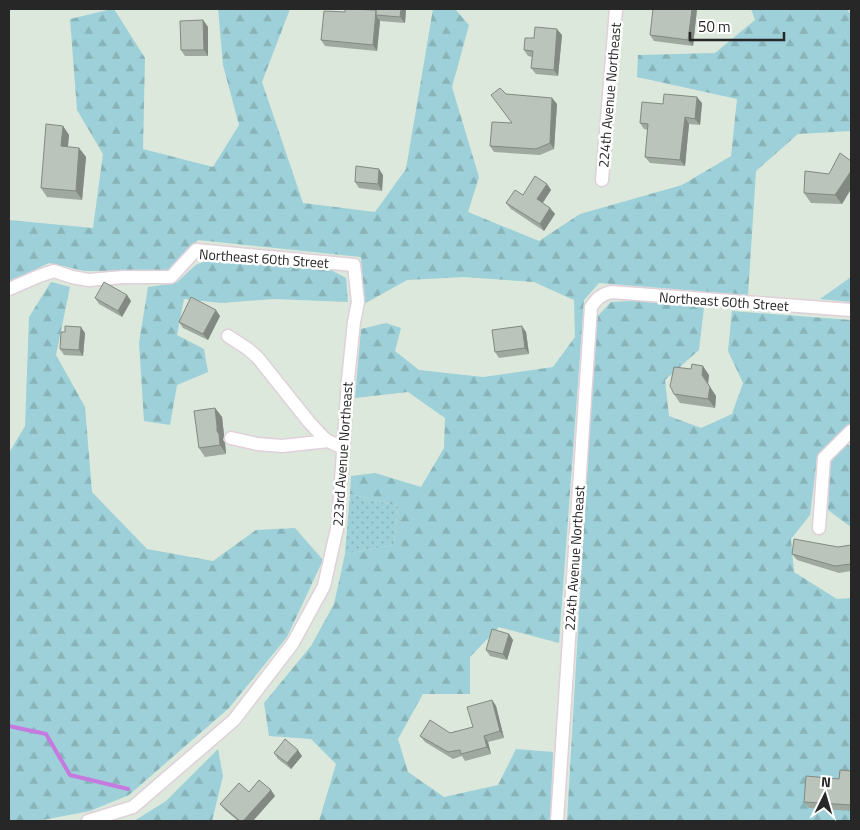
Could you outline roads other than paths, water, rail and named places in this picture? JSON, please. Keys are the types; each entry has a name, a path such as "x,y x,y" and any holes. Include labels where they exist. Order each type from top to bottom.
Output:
{"street":[{"name":"224th Avenue Northeast","path":"602,180 616,9"},
{"name":"Northeast 60th Street","path":"9,289 54,271 89,280 123,276 171,277 196,250 354,265"},
{"name":"223rd Avenue Northeast","path":"88,821 133,807 234,720 293,643 324,586 338,524 348,380 358,302 354,265"},
{"name":"Northeast 60th Street","path":"598,297 611,292 851,310"},
{"name":"224th Avenue Northeast","path":"557,821 591,307 598,297"},
{"path":"228,336 258,358 309,422 328,441 343,448"},
{"path":"819,528 824,458 851,431"},
{"path":"231,438 257,444 282,446 328,441"}],"waterway":[{"path":"9,726 46,734 70,775 128,789"}]}
